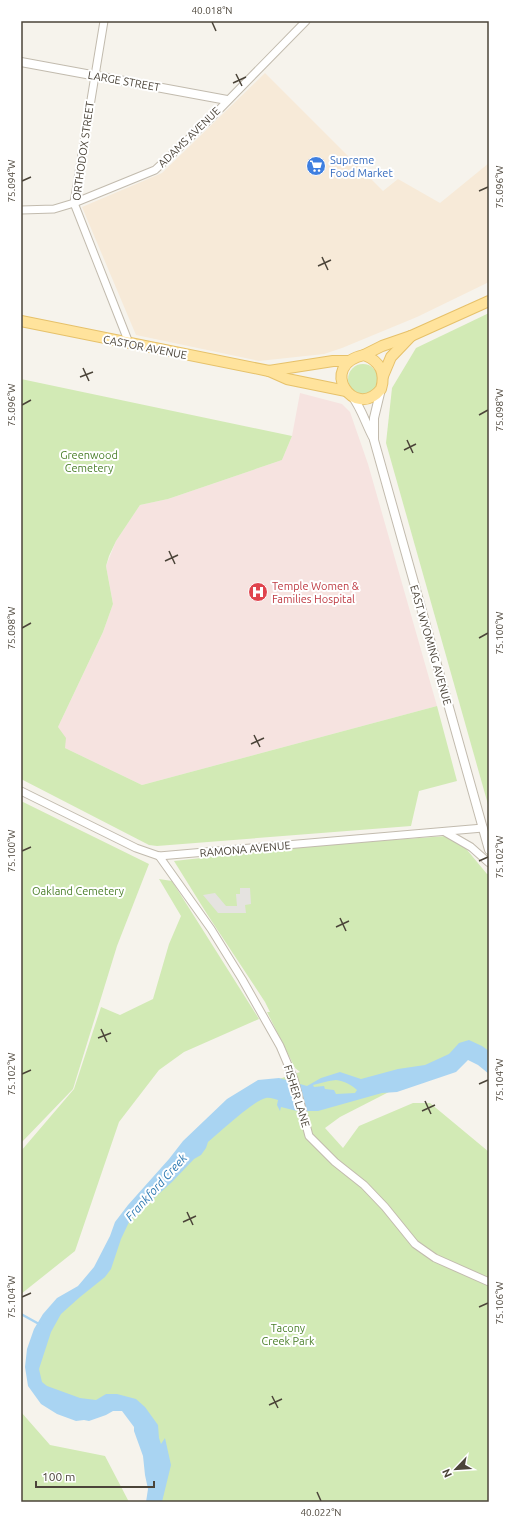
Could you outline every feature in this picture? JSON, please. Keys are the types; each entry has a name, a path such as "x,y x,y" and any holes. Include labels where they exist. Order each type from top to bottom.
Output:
{"main road":[{"path":"411,336 391,357 383,376 381,390 371,398 365,400 349,394 343,385 341,378 349,361 382,346 411,336 489,301"},
{"name":"CASTOR AVENUE","path":"21,321 269,371 287,379 349,394"},
{"path":"364,355 377,362 383,376"},
{"name":"CASTOR AVENUE","path":"269,371 333,361 349,361"}],"street":[{"name":"ORTHODOX STREET","path":"104,21 74,203 129,343"},
{"name":"ADAMS AVENUE","path":"21,210 54,209 74,203 155,170 190,138 306,21"},
{"name":"LARGE STREET","path":"21,62 227,100"},
{"name":"EAST WYOMING AVENUE","path":"374,440 374,418 381,390"},
{"name":"EAST WYOMING AVENUE","path":"349,394 360,409 368,430 374,440 489,850"},
{"name":"RAMONA AVENUE","path":"21,791 136,848 159,856 483,828"},
{"path":"445,831 471,847 489,863"},
{"name":"FISHER LANE","path":"159,856 211,929 242,979 280,1046 294,1079 309,1136 335,1162 364,1185 385,1207 414,1244 435,1258 489,1282"}],"shaded area":[{"path":"265,73 383,191 398,179 440,203 489,163 489,282 417,317 324,354 259,361 136,335 82,207 162,173"},
{"name":"Temple Women & Families Hospital","path":"300,393 342,404 350,412 368,464 437,706 142,785 65,748 58,727 103,632 113,604 106,566 116,541 140,505 168,499 282,460 292,436"},
{"path":"240,888 250,888 251,904 245,905 246,913 218,913 203,895 215,893 226,906 237,906 236,894 240,894"}],"green space":[{"path":"489,313 489,808 386,443 392,388 416,348"},
{"path":"363,364 374,368 378,379 374,390 363,394 352,390 348,379 352,368"},
{"name":"Greenwood Cemetery","path":"21,379 292,436 282,460 168,499 140,505 116,541 109,556 106,566 113,604 103,632 58,727 66,738 65,748 142,785 437,706 457,781 419,791 411,826 157,846 149,845 21,779"},
{"name":"Oakland Cemetery","path":"21,801 149,864 117,946 73,1089 21,1143"},
{"name":"Tacony Creek Park","path":"447,836 463,845 487,874 489,874 489,1060 465,1053 340,1117 325,1128 343,1148 359,1126 413,1103 430,1103 489,1152 489,1502 153,1502 154,1470 123,1399 56,1408 33,1382 34,1339 92,1279 117,1224 261,1085 300,1072 295,1068 267,1012 270,1012 265,1002 174,861 320,845"},
{"path":"159,879 172,881 259,1019 184,1052 159,1070 119,1122 75,1251 21,1294 21,1151 74,1089 101,1007 120,1015 153,999 169,944 181,916"},
{"path":"21,1412 50,1445 105,1456 129,1502 21,1502"}],"water":[{"name":"Frankford Creek","path":"469,1040 489,1051 489,1074 478,1065 468,1060 456,1072 397,1092 382,1093 318,1111 297,1111 281,1107 280,1111 277,1105 278,1100 269,1098 253,1104 208,1142 201,1155 194,1159 172,1182 130,1220 121,1239 111,1269 105,1277 61,1314 51,1332 39,1369 42,1382 47,1386 80,1398 96,1400 106,1394 117,1394 136,1399 145,1407 158,1425 161,1444 165,1438 171,1465 162,1502 146,1502 148,1489 143,1456 134,1427 122,1411 113,1411 89,1421 76,1421 57,1414 41,1404 28,1386 25,1367 27,1349 34,1329 43,1314 57,1298 78,1286 94,1267 110,1236 115,1222 128,1205 183,1141 227,1099 258,1080 279,1078 307,1086 321,1078 340,1072 361,1079 398,1069 425,1065 449,1054 459,1043","holes":["329,1081 339,1081 353,1086 357,1090 355,1093 336,1094 334,1090 325,1089 324,1086 314,1087 313,1085"]}],"waterway":[{"path":"21,1314 39,1324"}],"place":[{"name":"Supreme Food Market","path":"316,166"},
{"name":"Temple Women & Families Hospital","path":"258,592"}]}
